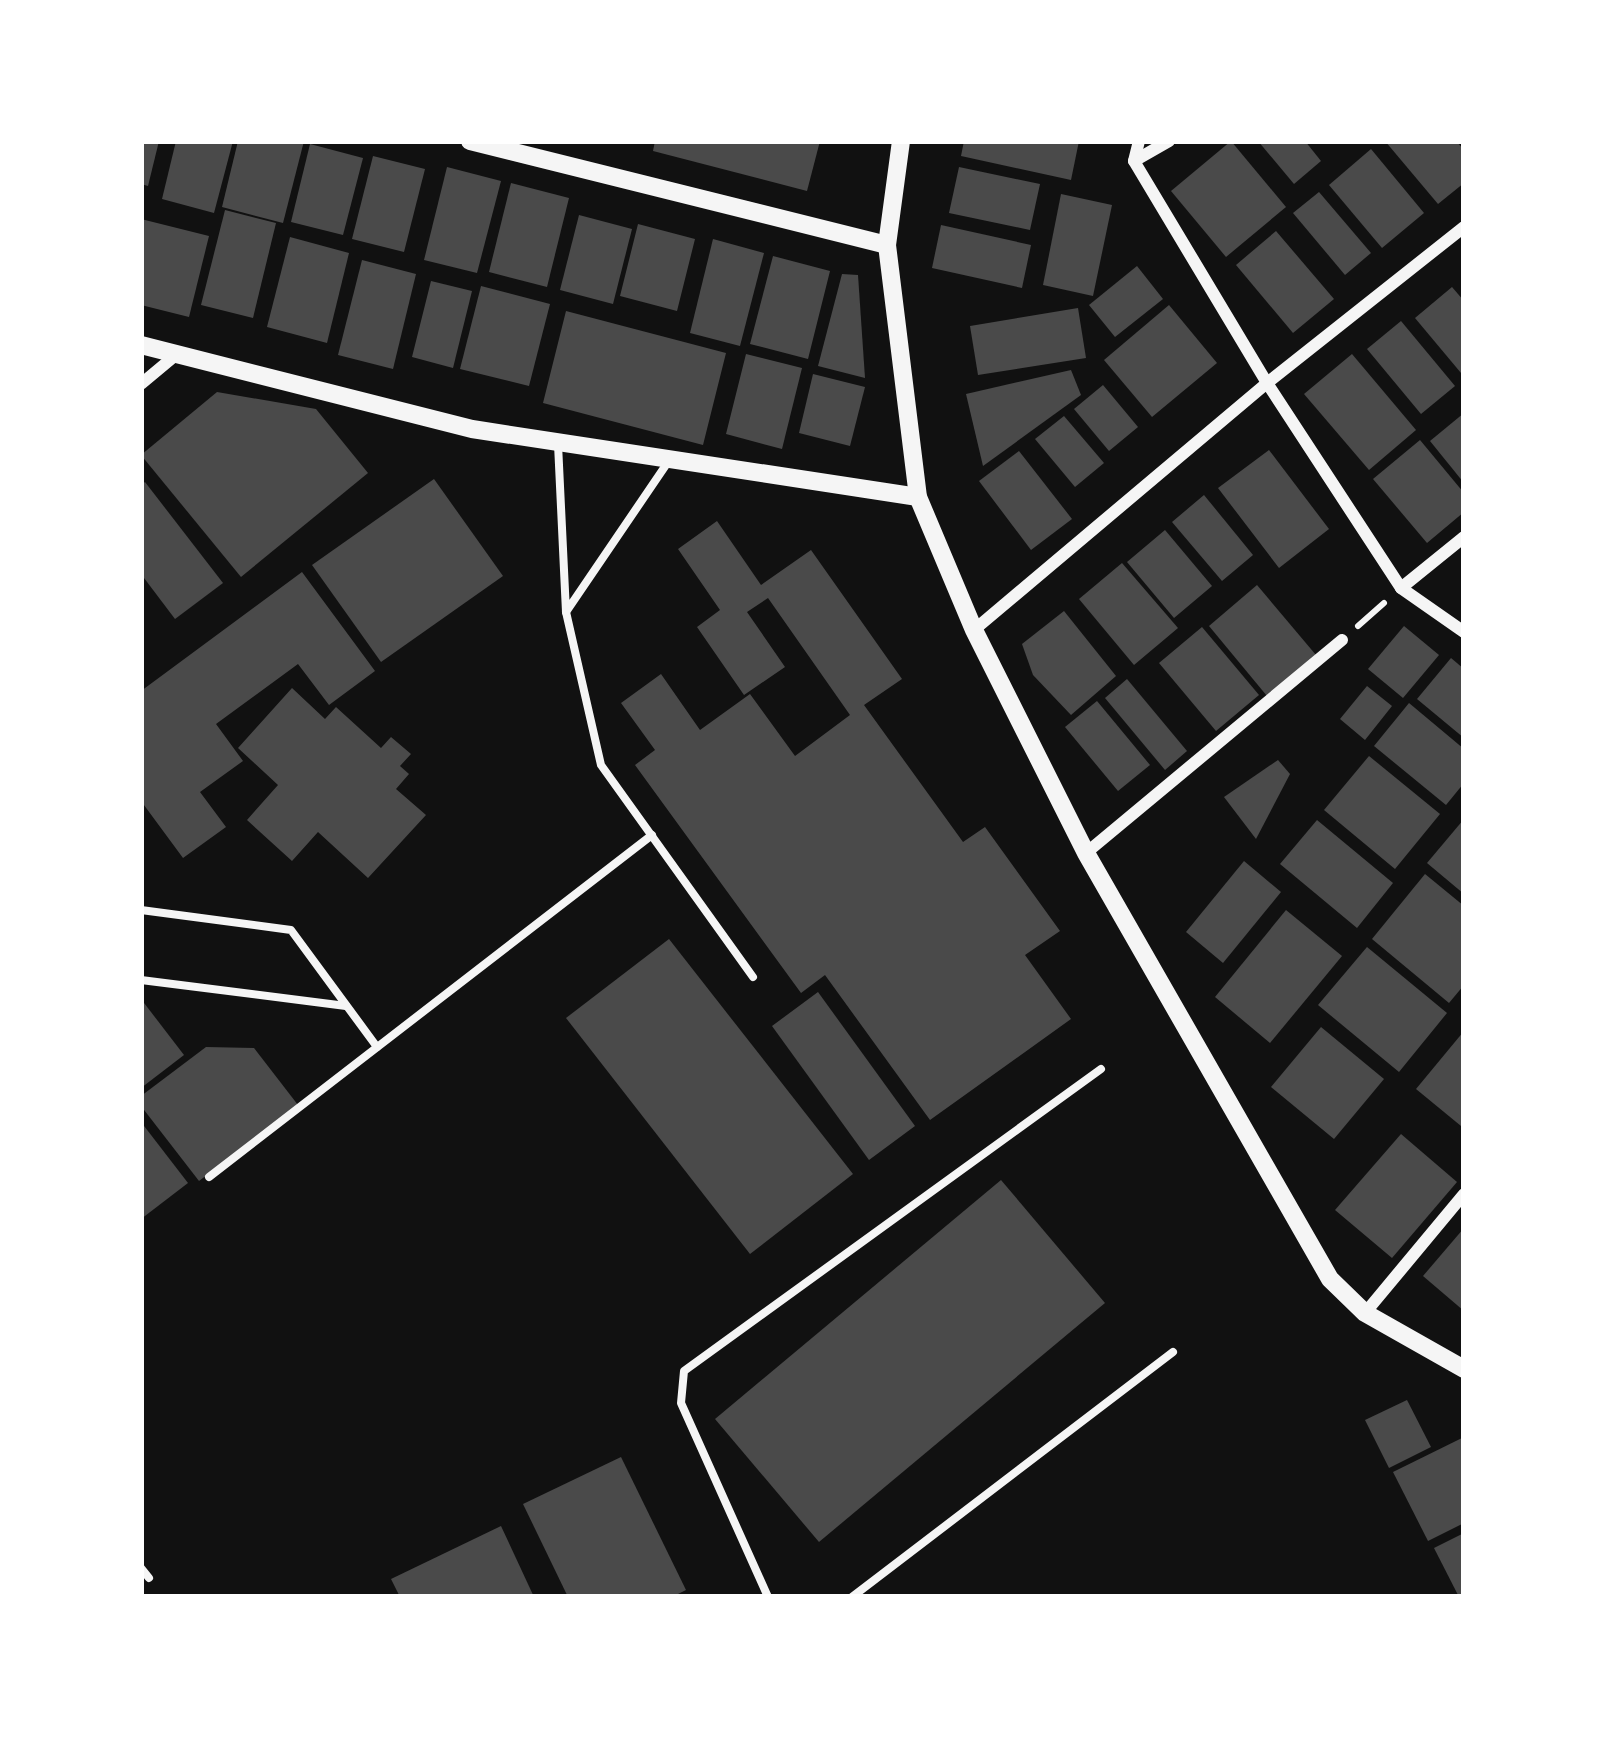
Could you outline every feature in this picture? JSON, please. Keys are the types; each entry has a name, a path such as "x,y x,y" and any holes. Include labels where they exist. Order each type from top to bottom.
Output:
{"street":[{"path":"470,141 887,245"},
{"path":"901,141 887,245 918,496 974,630 1086,853 1330,1279 1365,1313 1464,1369"},
{"path":"1139,141 1134,161 1267,383 1401,588 1464,632"},
{"path":"1134,161 1169,141"},
{"path":"974,630 1267,383 1464,227"},
{"path":"141,345 472,429 918,496"},
{"path":"141,384 177,354"},
{"path":"1401,588 1464,537"},
{"path":"1086,853 1342,640"},
{"path":"1365,1313 1464,1194"}],"lane":[{"path":"558,442 566,613 601,765 753,977"},
{"path":"566,613 670,459"},
{"path":"209,1177 652,835"},
{"path":"141,910 291,930 377,1047"},
{"path":"141,980 347,1006"},
{"path":"768,1597 681,1403 684,1371 1101,1069"},
{"path":"852,1597 1173,1352"},
{"path":"141,1568 149,1578"}],"path":[{"path":"1342,640 1401,588"}],"building":[{"path":"141,141 159,141 148,186 141,184"},
{"path":"176,141 233,141 214,213 162,199"},
{"path":"238,141 304,141 283,223 222,207"},
{"path":"655,141 820,141 807,191 653,151"},
{"path":"964,141 1079,141 1071,180 961,156"},
{"path":"1231,141 1286,207 1226,257 1171,191"},
{"path":"1258,141 1305,141 1321,161 1294,184"},
{"path":"1385,141 1456,141 1464,150 1464,183 1438,204"},
{"path":"310,144 363,158 343,235 291,222"},
{"path":"1371,149 1424,213 1382,248 1329,185"},
{"path":"373,156 425,169 404,252 352,239"},
{"path":"447,167 501,181 477,273 424,260"},
{"path":"959,167 1040,184 1030,230 949,213"},
{"path":"511,183 569,198 547,287 489,272"},
{"path":"1319,192 1371,253 1345,275 1293,213"},
{"path":"1061,194 1112,205 1093,296 1043,285"},
{"path":"225,210 276,223 253,318 201,305"},
{"path":"579,215 632,229 613,304 560,290"},
{"path":"141,219 209,236 189,317 141,305"},
{"path":"638,224 695,239 677,311 620,296"},
{"path":"941,225 1031,245 1022,288 932,268"},
{"path":"1276,231 1334,299 1293,333 1236,265"},
{"path":"290,237 349,253 327,343 267,327"},
{"path":"713,239 764,253 740,346 690,333"},
{"path":"773,256 830,271 808,359 750,344"},
{"path":"362,260 416,274 393,369 338,355"},
{"path":"1137,266 1163,299 1115,337 1089,305"},
{"path":"842,274 858,275 865,378 818,366"},
{"path":"431,281 472,291 453,368 412,357"},
{"path":"481,286 550,304 529,386 460,369"},
{"path":"1452,287 1464,301 1461,373 1415,318"},
{"path":"1169,305 1217,363 1152,417 1104,360"},
{"path":"1078,308 1086,358 978,375 970,326"},
{"path":"566,311 726,353 703,445 543,403"},
{"path":"1401,321 1455,386 1421,414 1367,349"},
{"path":"746,354 802,368 782,449 726,434"},
{"path":"1352,354 1416,430 1369,470 1304,394"},
{"path":"1071,370 1081,395 983,466 966,394"},
{"path":"813,374 865,387 850,446 799,433"},
{"path":"1103,385 1138,427 1109,451 1074,409"},
{"path":"217,392 316,409 368,473 241,577 141,455"},
{"path":"1464,413 1464,483 1430,441"},
{"path":"1064,416 1104,463 1075,487 1035,439"},
{"path":"1420,440 1464,493 1464,512 1427,543 1373,479"},
{"path":"1269,450 1329,529 1279,568 1218,488"},
{"path":"1019,451 1072,519 1031,550 979,481"},
{"path":"434,479 503,576 381,662 312,565"},
{"path":"145,482 223,583 175,619 141,574 141,485"},
{"path":"1204,495 1253,555 1222,581 1172,522"},
{"path":"717,521 761,585 811,550 902,679 864,705 963,842 985,827 1060,931 1025,955 1071,1019 930,1120 825,975 801,993 635,765 655,750 621,703 661,674 700,730 750,694 795,756 850,715 768,598 747,612 785,667 744,695 697,627 720,610 678,549"},
{"path":"1165,530 1212,586 1174,618 1127,562"},
{"path":"1122,563 1178,628 1134,665 1079,599"},
{"path":"302,572 375,671 329,705 298,664 216,724 243,761 200,792 226,827 183,858 141,801 141,691"},
{"path":"1257,585 1316,655 1267,696 1209,626"},
{"path":"1064,611 1116,676 1071,715 1033,675 1022,644"},
{"path":"1404,626 1439,655 1403,698 1368,669"},
{"path":"1202,627 1259,695 1216,731 1159,663"},
{"path":"1451,658 1464,669 1464,738 1417,699"},
{"path":"1127,679 1187,751 1165,770 1105,698"},
{"path":"1367,686 1392,706 1365,740 1340,719"},
{"path":"292,688 325,719 336,707 381,748 391,737 411,754 400,766 409,774 396,789 426,815 368,878 318,832 292,861 247,820 278,785 238,748"},
{"path":"1097,701 1150,765 1118,791 1065,727"},
{"path":"1409,703 1464,749 1464,783 1446,805 1374,746"},
{"path":"1369,756 1440,814 1395,869 1324,810"},
{"path":"1278,760 1290,774 1256,839 1224,797"},
{"path":"1464,819 1464,894 1427,863"},
{"path":"1317,820 1393,883 1357,928 1280,864"},
{"path":"1244,861 1281,892 1223,963 1186,932"},
{"path":"1425,874 1464,906 1464,985 1449,1003 1372,939"},
{"path":"1286,910 1342,956 1270,1043 1215,997"},
{"path":"669,939 853,1174 750,1254 566,1018"},
{"path":"1367,947 1447,1013 1399,1072 1318,1005"},
{"path":"818,992 915,1126 869,1160 772,1026"},
{"path":"141,999 184,1055 141,1088"},
{"path":"1321,1027 1384,1079 1334,1139 1271,1087"},
{"path":"1464,1031 1464,1122 1461,1126 1416,1089"},
{"path":"206,1047 254,1048 298,1105 199,1181 141,1106 141,1096"},
{"path":"141,1122 188,1183 141,1219"},
{"path":"1401,1134 1457,1182 1392,1258 1335,1210"},
{"path":"1001,1180 1105,1303 819,1542 715,1419"},
{"path":"1464,1228 1464,1311 1423,1276"},
{"path":"1407,1400 1431,1447 1389,1468 1365,1420"},
{"path":"1464,1437 1464,1523 1428,1541 1393,1472"},
{"path":"621,1457 686,1590 672,1597 568,1597 523,1504"},
{"path":"501,1526 534,1597 400,1597 391,1579"},
{"path":"1464,1533 1464,1597 1459,1597 1434,1548"}]}
